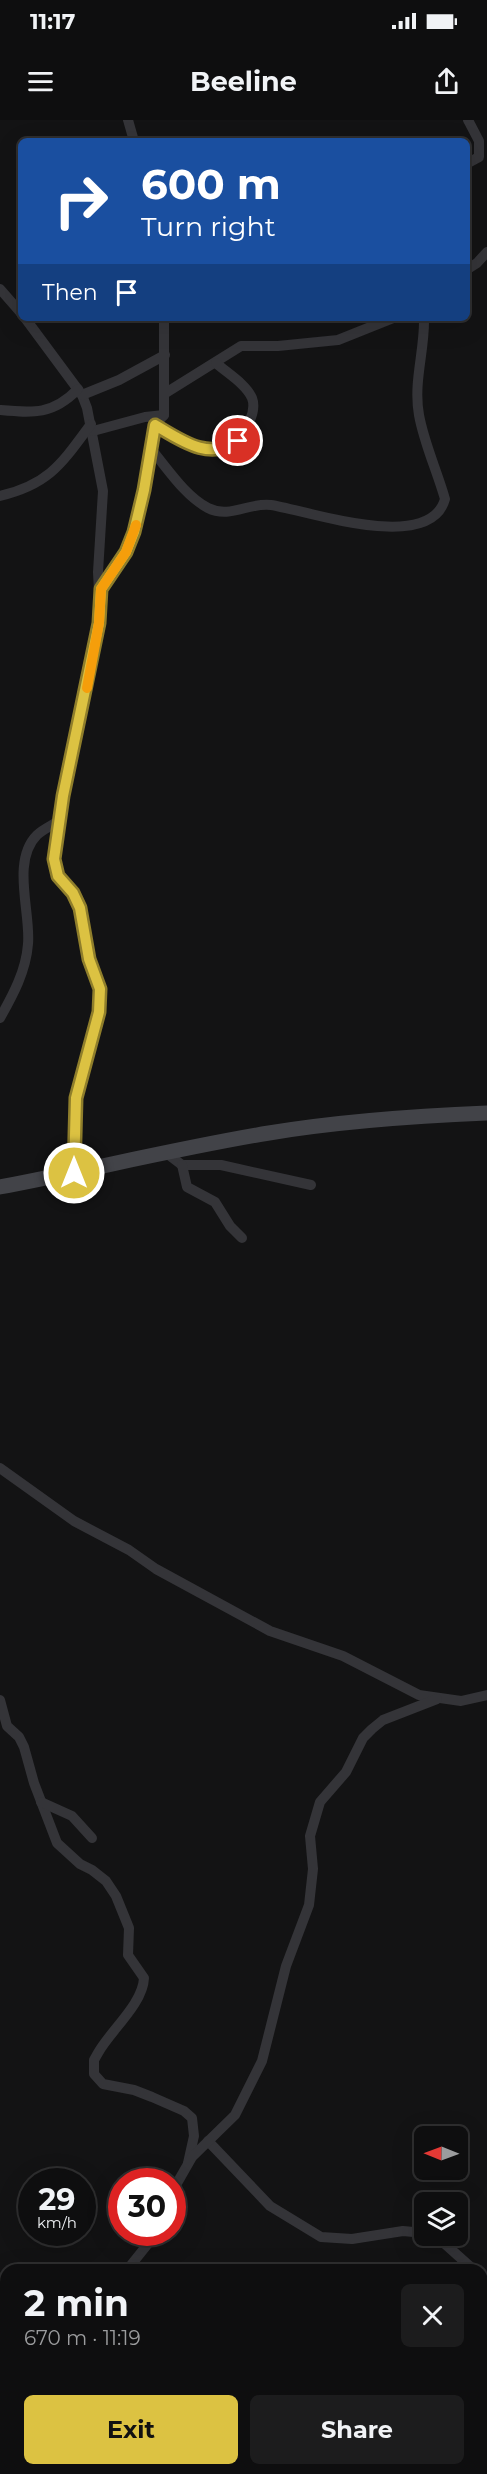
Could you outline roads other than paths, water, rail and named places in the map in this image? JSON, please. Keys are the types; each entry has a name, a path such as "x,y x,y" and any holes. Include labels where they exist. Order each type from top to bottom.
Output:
{"street":[{"path":"128,120 133,138"},
{"path":"468,120 480,147 479,157 470,162"},
{"path":"470,267 487,252"},
{"path":"0,288 18,309"},
{"path":"27,321 80,392 92,427 103,491 98,572 100,598"},
{"path":"74,1173 76,1098 99,1012 100,989 89,959 80,908 73,893 54,869 60,820 98,631 101,589 126,552 134,532 155,425 164,415 164,321"},
{"path":"164,394 241,346 278,346 338,340 386,321"},
{"path":"152,449 195,499 219,512 231,512 261,504 386,527 425,522 439,513 445,499 419,415 417,389 424,346 424,321"},
{"path":"0,410 49,410 80,392 119,380 165,355"},
{"path":"155,425 192,447 219,450 238,441 251,418 254,409 253,400 248,391 216,363"},
{"path":"0,496 36,485 63,462 92,427 164,415"},
{"path":"0,1018 19,982 28,944 24,888 26,855 36,835 60,820"},
{"path":"0,1187 165,1152 312,1127 487,1113"},
{"path":"165,1152 182,1165 221,1165 310,1185"},
{"path":"182,1165 186,1187 214,1202 230,1226 242,1238"},
{"path":"0,1467 74,1521 129,1550 156,1569 281,1636 343,1656 419,1695 461,1701 487,1695"},
{"path":"185,2168 208,2141 235,2115 262,2061 286,1966 309,1905 313,1869 310,1836 320,1802 346,1772 363,1738 372,1729 383,1720 436,1699"},
{"path":"0,1700 7,1726 19,1737 24,1747 41,1802 57,1843 80,1864 93,1870 106,1881 116,1896 129,1928 128,1955 144,1978 141,1991 130,2010 94,2060 94,2074 103,2084 134,2090 184,2111 192,2118 194,2136 188,2163"},
{"path":"41,1802 72,1816 92,1838"},
{"path":"208,2141 270,2206 321,2237 352,2239 403,2231 414,2232"},
{"path":"132,2264 146,2246"},
{"path":"447,2246 467,2264"}]}
